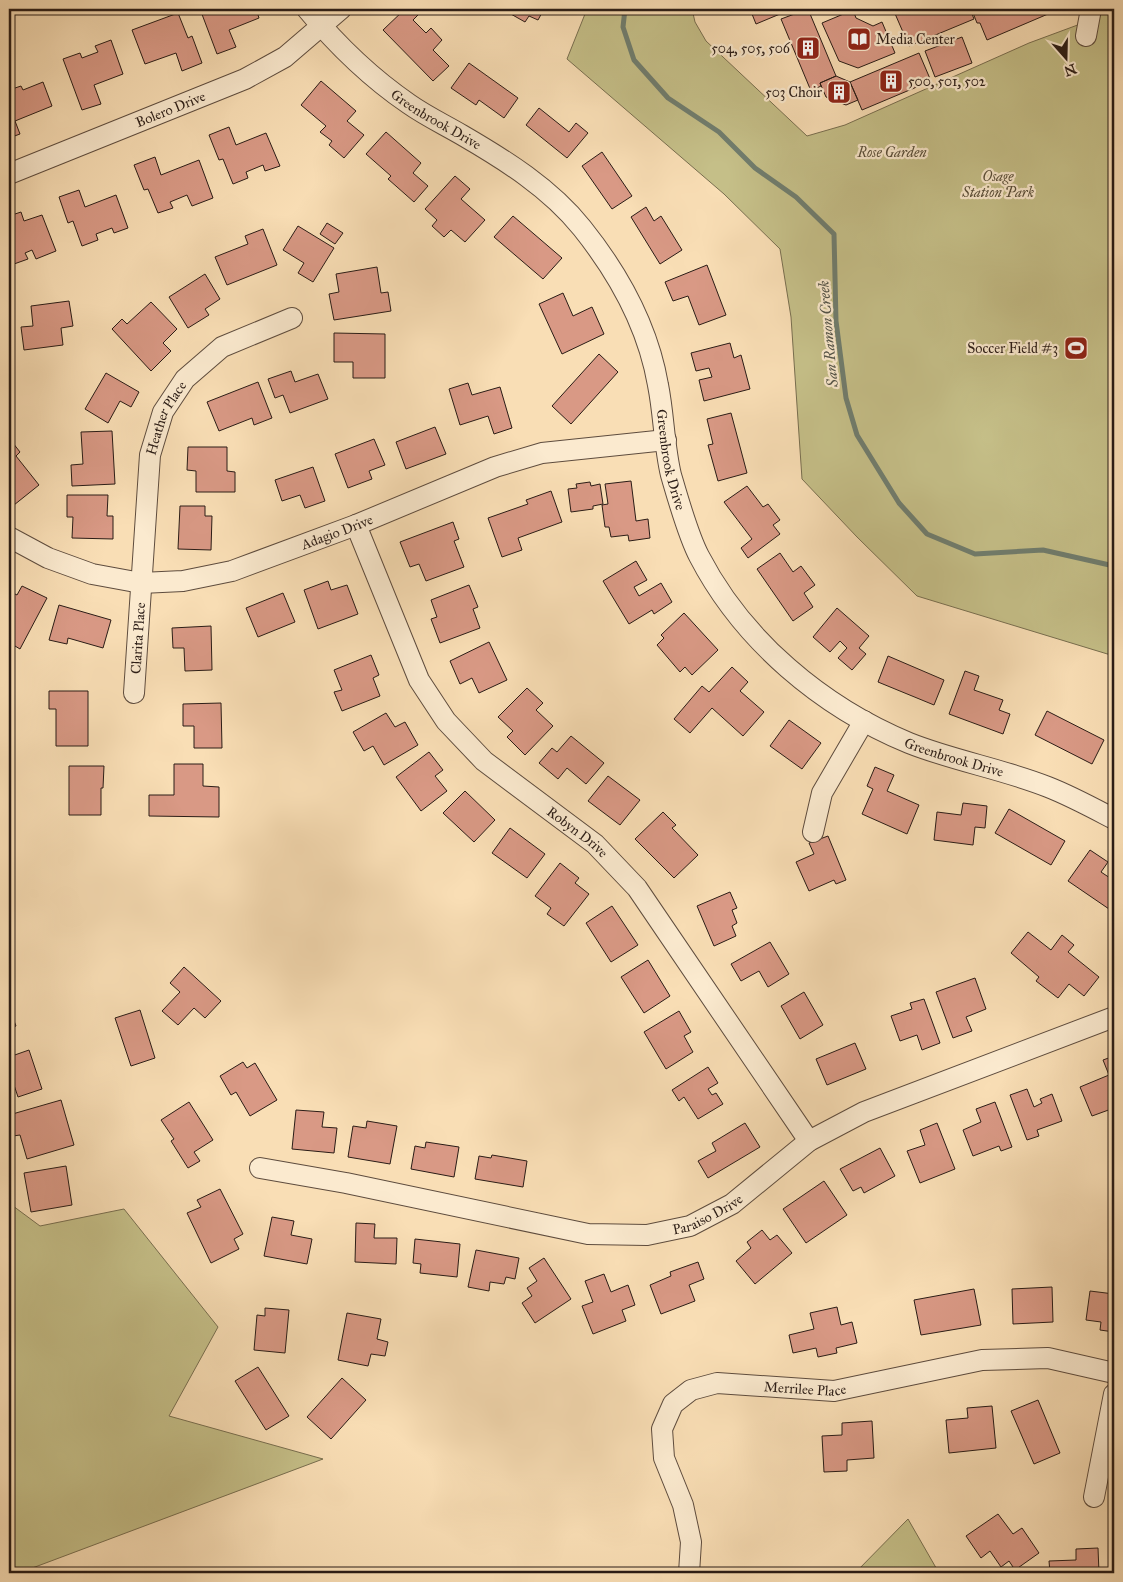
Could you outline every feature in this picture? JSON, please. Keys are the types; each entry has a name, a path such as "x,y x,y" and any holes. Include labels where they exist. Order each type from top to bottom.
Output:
{"street":[{"name":"Greenbrook Drive","path":"307,9 321,26 363,68 409,105 466,137 525,175 554,197 581,227 603,257 630,301 645,337 658,382 671,473 698,553 717,587 745,625 773,655 813,688 864,721 907,742 938,754 1047,786 1114,818"},
{"name":"Bolero Drive","path":"9,174 245,79 285,57 341,9"},
{"path":"1086,36 1091,9"},
{"name":"Heather Place","path":"141,583 150,455 163,412 185,379 222,347 292,318"},
{"name":"Adagio Drive","path":"9,537 48,558 92,574 141,583 183,581 232,571 356,525 496,467 542,453 666,440"},
{"name":"Robyn Drive","path":"356,525 419,680 446,721 484,761 595,844 637,888 809,1141"},
{"name":"Clarita Place","path":"134,693 141,583"},
{"path":"812,832 822,793 864,721"},
{"name":"Paraiso Drive","path":"260,1168 346,1183 588,1234 647,1235 690,1226 732,1204 809,1141 864,1112 1114,1017"},
{"name":"Merrilee Place","path":"688,1573 691,1542 683,1505 664,1458 662,1428 673,1404 691,1390 716,1383 834,1391 982,1360 1048,1358 1114,1373"},
{"path":"1094,1497 1114,1394"}],"green space":[{"path":"587,9 692,9 695,22 706,41 807,136 845,125 1029,43 1083,23 1108,9 1114,9 1114,656 917,596 802,479 791,317 780,249 724,194 567,59"},
{"path":"9,1203 40,1226 124,1209 218,1327 169,1416 323,1459 19,1573 9,1573"},
{"path":"908,1519 939,1573 855,1573"}],"building":[{"path":"200,9 256,9 259,18 229,30 236,47 217,54"},
{"path":"405,9 423,10 413,20 426,33 431,28 442,40 433,50 449,66 433,81 383,30"},
{"path":"502,9 544,9 538,20 529,16 525,22"},
{"path":"750,9 778,9 780,14 756,24"},
{"name":"504, 505, 506","path":"808,9 836,76 820,83 821,86 811,91 781,19"},
{"path":"893,9 970,9 974,19 909,46"},
{"path":"984,9 1046,9 1048,14 987,40 980,23 977,23 973,13"},
{"name":"Media Center","path":"853,10 856,18 873,26 882,22 895,53 858,68 839,61 822,23"},
{"path":"178,13 188,38 192,36 202,63 182,71 176,53 145,64 132,30"},
{"path":"962,37 972,63 935,77 925,51"},
{"path":"111,40 123,74 94,85 101,104 82,110 63,59 80,53 82,58 98,52 95,46"},
{"name":"500, 501, 502","path":"919,53 931,81 862,110 850,82"},
{"path":"469,63 518,98 504,118 479,100 476,105 451,88"},
{"name":"503 Choir","path":"836,76 850,82 858,100 846,105 826,97 820,83"},
{"path":"321,81 356,111 347,121 364,135 344,158 329,145 332,141 320,132 326,126 301,105"},
{"path":"43,82 52,106 15,121 20,134 9,138 9,90 21,86 23,90"},
{"path":"539,108 569,132 576,123 588,133 567,158 526,125"},
{"path":"229,127 236,145 266,133 280,166 265,171 263,165 246,172 248,178 233,184 223,159 219,160 209,135"},
{"path":"386,132 421,163 413,173 428,186 414,202 388,179 391,176 366,154"},
{"path":"602,152 632,196 612,209 582,166"},
{"path":"155,157 161,175 199,160 213,198 192,206 187,195 170,202 173,208 158,213 148,189 144,190 134,165"},
{"path":"455,176 470,189 461,199 485,220 465,242 451,230 444,237 432,226 437,220 425,209"},
{"path":"79,190 85,207 116,195 128,228 114,233 112,228 96,234 98,240 82,246 73,221 68,223 59,197"},
{"path":"646,207 654,221 661,216 682,250 660,264 631,217"},
{"path":"21,212 24,221 42,215 56,251 36,259 32,250 25,253 28,259 14,264 9,252 9,216"},
{"path":"513,216 562,258 543,279 494,237"},
{"path":"327,223 343,233 335,244 320,234"},
{"path":"298,226 334,248 313,282 298,273 304,263 283,250"},
{"path":"263,229 277,265 227,285 215,257 248,244 245,236"},
{"path":"707,265 726,315 699,325 688,296 673,301 665,282"},
{"path":"377,267 381,293 388,292 391,311 334,320 329,294 339,292 336,274"},
{"path":"205,274 220,299 205,309 209,315 188,328 169,297"},
{"path":"563,293 573,316 592,307 604,334 562,354 539,304"},
{"path":"69,301 73,326 61,328 63,345 24,350 21,327 33,326 31,306"},
{"path":"151,302 177,329 163,343 171,351 151,371 112,329 122,319 127,324"},
{"path":"334,333 385,334 385,378 353,378 353,362 334,362"},
{"path":"730,343 734,358 741,355 750,389 704,401 699,380 712,377 709,368 696,371 691,353"},
{"path":"599,354 618,372 571,424 552,406"},
{"path":"291,371 295,382 318,374 328,399 290,413 283,395 275,398 268,379"},
{"path":"106,373 139,392 131,407 120,401 108,423 85,409"},
{"path":"258,382 272,418 254,425 252,418 219,431 207,402"},
{"path":"468,383 472,395 500,387 512,428 494,434 488,416 460,425 449,389"},
{"path":"731,413 747,473 718,481 708,445 713,444 707,419"},
{"path":"435,427 446,454 406,469 396,442"},
{"path":"112,431 115,484 72,486 71,465 83,464 81,432"},
{"path":"9,438 20,452 16,456 39,485 14,505 9,498"},
{"path":"374,439 385,465 369,471 372,479 348,488 335,454"},
{"path":"188,447 227,447 227,471 235,472 235,492 196,492 196,471 187,470"},
{"path":"313,467 325,501 305,508 300,495 282,501 275,480"},
{"path":"631,481 636,521 648,519 650,538 629,541 628,535 611,537 609,527 605,527 602,505 608,504 605,484"},
{"path":"590,482 591,486 600,484 603,504 593,506 593,509 571,512 568,489 577,488 576,484"},
{"path":"747,486 763,507 768,504 780,520 773,525 780,534 748,558 741,548 752,539 724,502"},
{"path":"551,491 562,522 518,538 522,550 502,557 488,518 528,504 526,500"},
{"path":"67,495 108,495 107,516 113,516 113,539 72,538 73,517 67,517"},
{"path":"180,506 205,506 205,516 212,516 211,550 178,549"},
{"path":"453,522 459,539 454,541 464,567 426,581 419,564 410,567 400,542"},
{"path":"780,553 793,572 801,566 815,585 804,593 813,607 793,621 757,569"},
{"path":"636,561 647,580 634,587 639,596 661,583 672,602 654,614 652,610 629,624 603,581"},
{"path":"328,581 331,590 347,585 358,614 318,629 304,590"},
{"path":"469,585 478,607 473,609 480,628 440,643 431,619 437,617 431,600"},
{"path":"22,586 47,598 20,649 10,643 14,636 9,634 9,591 17,595"},
{"path":"283,593 295,622 258,637 246,608"},
{"path":"59,605 111,620 103,648 68,638 67,644 49,640"},
{"path":"837,608 869,636 859,648 866,654 852,670 838,658 847,648 840,641 830,652 813,637"},
{"path":"684,613 718,650 692,675 685,667 680,672 657,645 664,638 661,635"},
{"path":"211,626 212,670 185,671 184,648 173,648 172,628"},
{"path":"489,642 507,680 479,693 472,678 460,684 450,661"},
{"path":"371,655 379,675 373,678 380,696 342,711 334,692 342,690 334,670"},
{"path":"888,656 944,680 934,705 878,682"},
{"path":"732,667 748,682 740,691 764,712 743,736 712,708 690,733 674,719 702,686 709,692"},
{"path":"965,671 979,676 974,690 1003,700 999,710 1010,714 1003,734 949,714"},
{"path":"527,688 543,703 536,710 553,726 525,755 507,737 513,731 498,717"},
{"path":"49,691 88,691 88,746 56,746 56,709 49,709"},
{"path":"221,703 222,748 194,748 194,726 183,726 183,704"},
{"path":"1047,711 1104,740 1092,764 1035,735"},
{"path":"386,713 395,727 405,722 418,745 384,765 373,746 364,751 353,732"},
{"path":"789,720 821,743 802,769 770,746"},
{"path":"571,736 604,763 586,784 567,768 558,779 539,763 552,748 557,752"},
{"path":"429,752 443,770 435,776 447,791 421,811 396,777"},
{"path":"174,764 203,764 203,786 219,787 219,817 149,816 149,795 174,795"},
{"path":"69,766 104,766 103,788 101,788 101,815 69,815"},
{"path":"875,767 894,775 887,791 919,805 907,834 862,814 873,789 867,786"},
{"path":"608,776 640,800 620,825 588,801"},
{"path":"465,791 495,820 474,842 443,813"},
{"path":"963,803 987,806 985,828 975,827 973,845 934,840 937,812 961,815"},
{"path":"1009,809 1065,841 1051,865 995,833"},
{"path":"663,812 676,825 672,828 698,855 674,878 635,839"},
{"path":"510,828 545,854 527,878 492,853"},
{"path":"828,836 846,880 836,884 834,880 809,891 796,862 814,854 809,843"},
{"path":"1090,850 1108,862 1101,872 1110,878 1114,872 1114,902 1109,909 1068,881"},
{"path":"560,863 579,878 575,883 589,894 564,926 547,914 551,908 535,896"},
{"path":"730,892 737,908 732,910 737,923 732,926 736,936 714,946 697,906"},
{"path":"612,906 638,945 611,962 586,923"},
{"path":"1028,932 1051,950 1062,935 1074,945 1068,952 1099,977 1084,996 1069,984 1058,998 1036,981 1039,977 1011,953"},
{"path":"770,942 789,974 768,987 759,971 741,981 731,964"},
{"path":"648,960 670,996 644,1013 621,977"},
{"path":"184,967 221,1001 205,1018 194,1008 178,1025 162,1011 180,992 170,983"},
{"path":"975,978 986,1009 966,1017 972,1031 953,1038 936,992"},
{"path":"804,992 823,1025 800,1039 781,1006"},
{"path":"924,999 940,1043 922,1050 917,1035 900,1041 891,1016 912,1009 910,1003"},
{"path":"9,1008 16,1026 9,1029"},
{"path":"140,1010 155,1058 131,1066 115,1018"},
{"path":"679,1011 691,1032 684,1036 693,1052 666,1069 644,1032"},
{"path":"855,1043 866,1069 827,1085 816,1059"},
{"path":"29,1050 42,1089 18,1097 9,1070 9,1057"},
{"path":"1114,1056 1114,1108 1092,1116 1080,1087 1109,1075 1103,1060"},
{"path":"243,1062 247,1068 255,1063 277,1100 250,1116 236,1092 231,1095 220,1076"},
{"path":"708,1067 718,1083 708,1089 712,1095 716,1093 723,1104 698,1119 684,1097 679,1101 672,1090"},
{"path":"1027,1089 1034,1107 1042,1103 1040,1099 1052,1094 1062,1121 1037,1130 1039,1136 1027,1140 1010,1095"},
{"path":"61,1100 74,1145 27,1159 20,1135 13,1136 9,1115"},
{"path":"189,1102 213,1140 194,1152 200,1161 188,1168 171,1141 174,1139 161,1120"},
{"path":"995,1102 1012,1147 1001,1151 999,1146 973,1156 963,1130 981,1122 976,1109"},
{"path":"296,1110 324,1112 322,1127 337,1128 334,1153 292,1149"},
{"path":"367,1121 397,1126 390,1164 348,1157 353,1126 366,1128"},
{"path":"745,1123 760,1147 708,1178 698,1161 716,1151 712,1143"},
{"path":"937,1123 955,1169 920,1183 907,1151 925,1145 920,1130"},
{"path":"426,1142 459,1147 454,1177 411,1169 415,1146 425,1148"},
{"path":"880,1148 895,1176 864,1193 861,1187 853,1191 840,1169"},
{"path":"492,1155 527,1161 523,1187 475,1179 479,1156 491,1158"},
{"path":"66,1166 72,1205 31,1212 24,1173"},
{"path":"824,1181 847,1215 806,1243 783,1209"},
{"path":"220,1189 243,1234 234,1239 239,1249 211,1263 187,1213 201,1207 197,1200"},
{"path":"272,1217 294,1221 291,1235 312,1239 307,1264 264,1256"},
{"path":"356,1223 375,1224 374,1238 397,1238 396,1264 355,1262"},
{"path":"762,1230 770,1240 777,1235 792,1253 755,1284 736,1261 751,1248 747,1242"},
{"path":"415,1239 460,1244 457,1277 420,1273 421,1264 413,1263"},
{"path":"476,1250 519,1258 515,1279 506,1277 504,1284 490,1282 489,1291 468,1287"},
{"path":"544,1258 571,1299 535,1323 522,1303 532,1296 527,1288 537,1281 529,1268"},
{"path":"698,1262 704,1279 689,1285 695,1301 661,1314 650,1285 671,1276 670,1272"},
{"path":"604,1274 611,1292 628,1285 635,1305 622,1310 626,1321 593,1334 582,1306 593,1302 585,1281"},
{"path":"1052,1287 1053,1322 1013,1324 1012,1289"},
{"path":"974,1289 981,1325 921,1335 914,1300"},
{"path":"1090,1291 1114,1294 1114,1332 1100,1330 1101,1322 1086,1320"},
{"path":"837,1307 841,1325 852,1322 857,1343 836,1348 837,1353 818,1357 816,1348 793,1353 789,1335 814,1329 810,1313"},
{"path":"265,1308 289,1310 285,1353 254,1350 257,1315 265,1316"},
{"path":"347,1313 381,1319 377,1339 388,1342 385,1356 371,1354 368,1366 338,1360"},
{"path":"258,1367 289,1416 266,1430 235,1381"},
{"path":"342,1378 366,1400 331,1439 307,1417"},
{"path":"1038,1400 1060,1453 1034,1464 1011,1411"},
{"path":"992,1406 996,1448 949,1453 946,1420 968,1418 967,1408"},
{"path":"872,1421 874,1458 847,1460 847,1471 824,1472 822,1436 842,1435 842,1423"},
{"path":"998,1514 1013,1534 1022,1528 1039,1553 1015,1570 1009,1561 1001,1567 990,1551 981,1558 966,1536"},
{"path":"1098,1548 1099,1573 1050,1573 1049,1561 1076,1560 1076,1549"}],"waterway":[{"name":"San Ramon Creek","path":"625,9 623,27 634,60 668,98 719,132 755,168 796,197 834,234 836,321 846,398 857,435 899,503 927,534 975,554 1043,550 1114,566"}],"place":[{"name":"Media Center","path":"859,39"},
{"name":"504, 505, 506","path":"808,48"},
{"name":"500, 501, 502","path":"891,81"},
{"name":"503 Choir","path":"839,92"},
{"name":"Soccer Field #3","path":"1076,348"}],"park label":[{"name":"Rose Garden","path":"892,152"},
{"name":"Osage Station Park","path":"998,184"}]}
